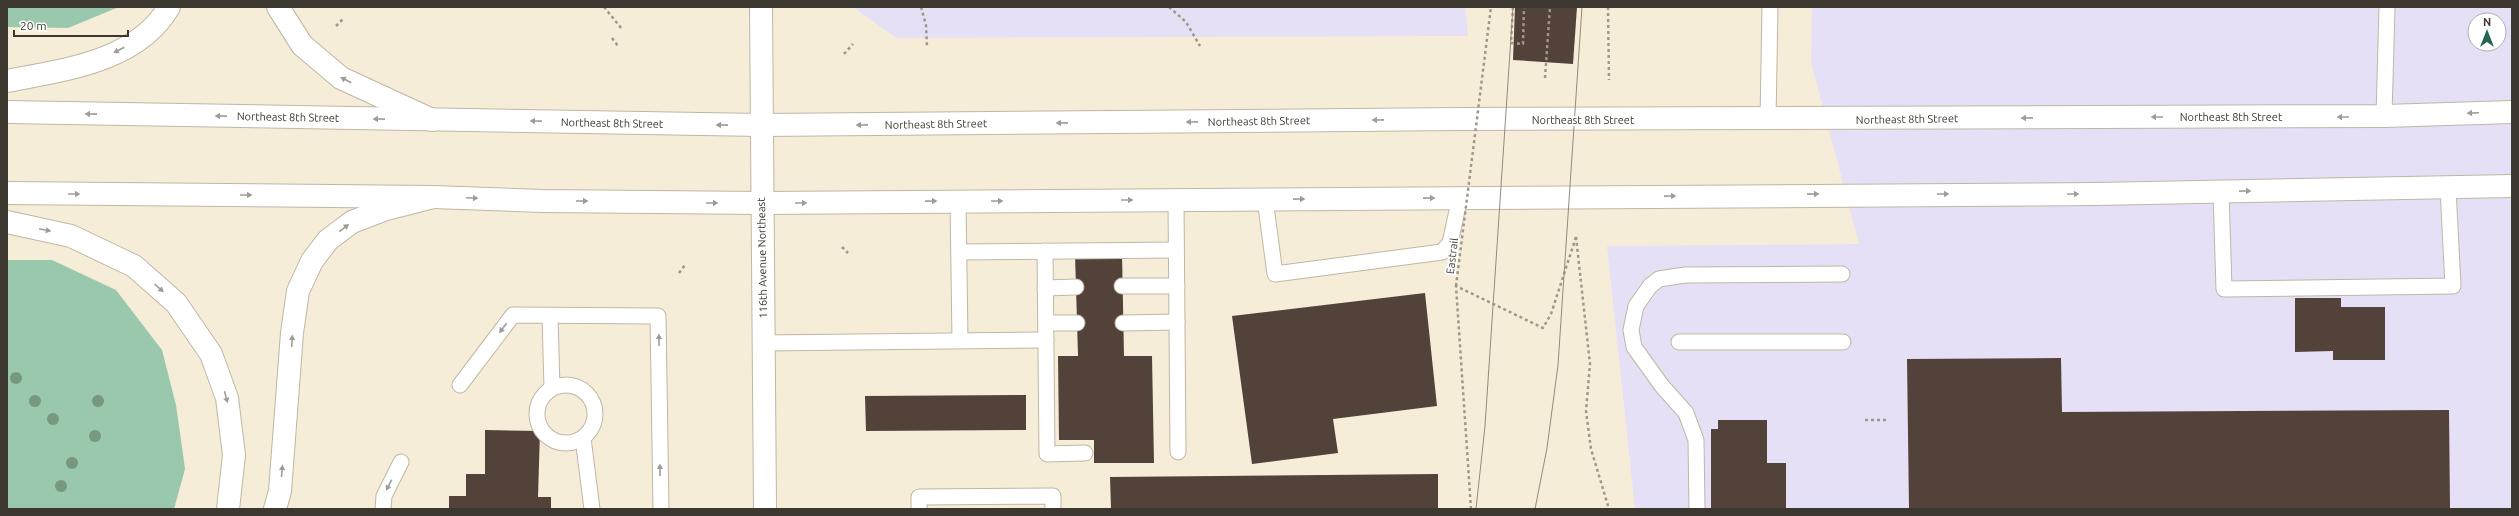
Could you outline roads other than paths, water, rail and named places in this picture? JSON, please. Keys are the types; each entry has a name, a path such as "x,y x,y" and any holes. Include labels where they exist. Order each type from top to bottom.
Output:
{"main road":[{"path":"7,81 92,64 133,42 161,20 169,7"},
{"path":"278,7 302,45 341,78 432,120"},
{"name":"116th Avenue Northeast","path":"761,7 763,343 766,509"},
{"name":"Northeast 8th Street","path":"7,112 761,125 1462,119 1768,120 2384,116 2512,112"},
{"path":"7,193 433,197 543,201 762,203 2221,192 2512,186"},
{"path":"275,509 280,491 292,333 298,291 312,261 328,240 352,222 386,209 433,197"},
{"path":"7,222 70,236 134,266 176,303 211,354 227,398 234,455 228,509"}],"lane":[{"path":"1768,120 1770,7"},
{"path":"2384,116 2387,7"},
{"path":"2221,192 2224,289 2453,286 2448,188"},
{"path":"1265,199 1274,274 1442,252 1450,243 1460,197"},
{"path":"1176,200 1178,452"},
{"path":"958,201 960,340"},
{"path":"959,252 1176,250"},
{"path":"1045,251 1047,454 1085,453"},
{"path":"1697,509 1696,440 1686,413 1662,386 1634,347 1631,330 1636,306 1650,286 1659,279 1685,275 1842,274"},
{"path":"1122,286 1176,286"},
{"path":"1045,288 1076,287"},
{"path":"460,386 513,315 658,316 661,509"},
{"path":"550,316 552,388"},
{"path":"1123,322 1177,322"},
{"path":"1046,323 1077,323"},
{"path":"763,343 1046,340"},
{"path":"1679,342 1844,342"},
{"path":"569,385 578,387 587,393 592,401 596,411 595,420 591,430 583,438 575,442 560,442 546,435 540,427 538,408 545,394 552,388 569,385"},
{"path":"583,438 592,509"},
{"path":"383,509 384,496 401,462"},
{"path":"920,509 919,497 1053,496 1053,509"}],"tram line":[{"path":"1476,509 1485,426 1513,7"},
{"path":"1535,509 1547,448 1558,365 1582,7"}]}
